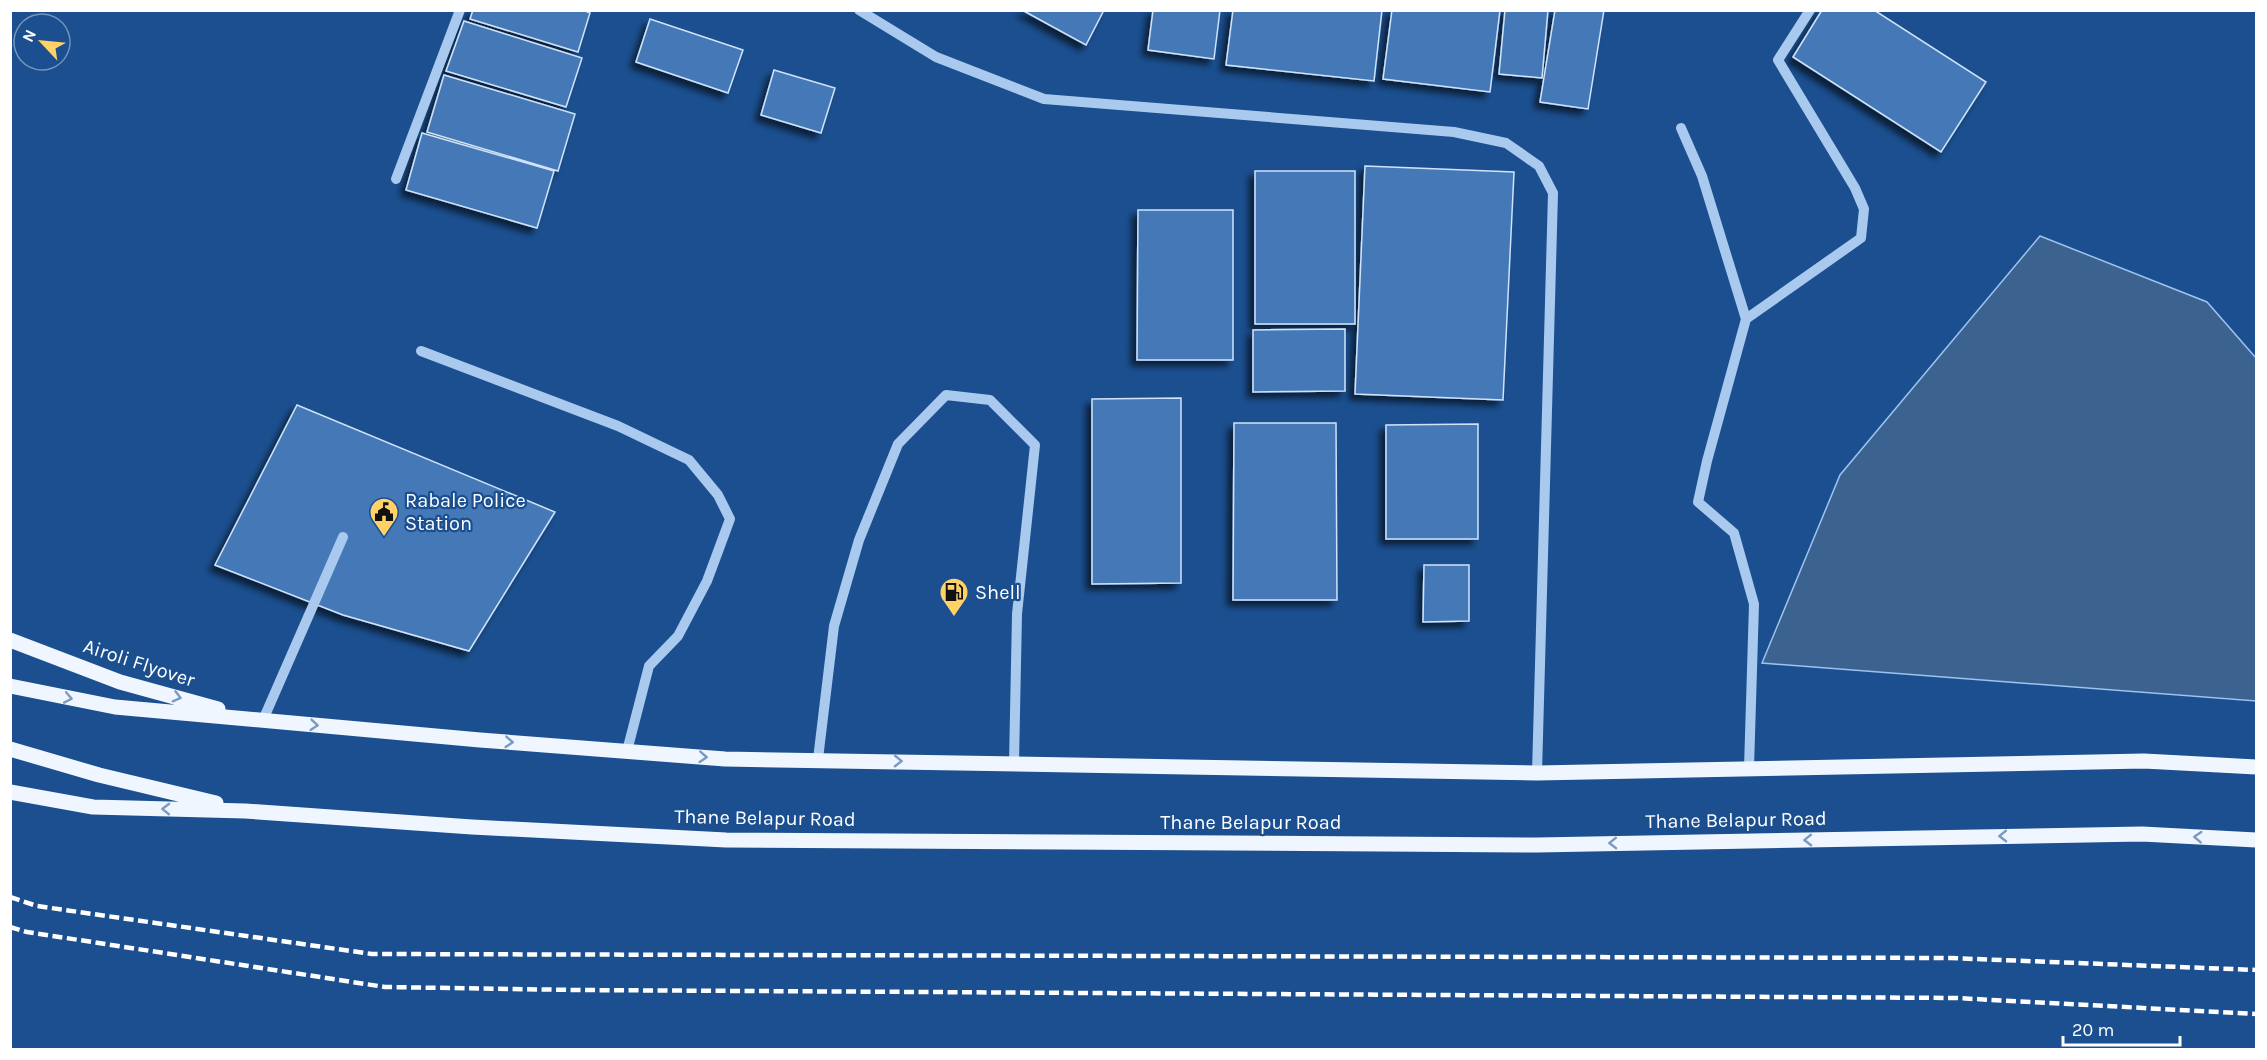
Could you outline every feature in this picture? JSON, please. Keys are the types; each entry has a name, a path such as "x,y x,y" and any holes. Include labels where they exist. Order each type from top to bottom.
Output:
{"main road":[{"name":"Airoli Flyover","path":"10,640 120,682 260,719"},
{"path":"10,686 115,708 725,759 1537,772 2144,761 2256,767"},
{"path":"10,749 99,775 245,810"},
{"path":"10,792 93,807 245,810"},
{"name":"Thane Belapur Road","path":"245,810 472,827 726,840 1537,845 2142,834 2256,840"}],"street":[{"path":"396,179 460,10"},
{"path":"859,10 936,57 1044,99 1454,132 1506,143 1539,166 1553,193 1537,772"},
{"path":"1746,320 1861,238 1864,209 1855,188 1778,60 1810,10"},
{"path":"1681,128 1702,176 1746,320 1698,502 1734,533 1754,604 1749,768"},
{"path":"421,351 618,426 689,460 718,495 730,519 707,581 678,636 649,666 627,751"},
{"path":"818,759 834,626 859,540 898,444 946,395 990,400 1035,445 1017,614 1014,763"},
{"path":"260,719 343,537"}],"water":[{"path":"2040,236 2207,302 2256,358 2256,701 1762,663 1840,475"}],"building":[{"path":"473,10 583,10 590,13 578,52 470,19"},
{"path":"1022,10 1104,10 1086,45"},
{"path":"1153,10 1220,10 1214,59 1148,50"},
{"path":"1233,10 1382,10 1374,81 1226,65"},
{"path":"1392,10 1500,10 1490,92 1383,79"},
{"path":"1505,10 1548,10 1542,78 1499,74"},
{"path":"1555,10 1604,10 1588,109 1540,102"},
{"path":"1822,10 1874,10 1986,82 1941,152 1793,57"},
{"path":"650,19 743,50 728,93 636,62"},
{"path":"464,21 582,58 566,107 446,71"},
{"path":"774,70 835,88 821,133 761,115"},
{"path":"444,75 575,114 558,171 427,132"},
{"path":"422,133 554,171 537,228 406,190"},
{"path":"1365,166 1514,172 1503,400 1355,394"},
{"path":"1255,171 1355,171 1355,324 1255,324"},
{"path":"1138,210 1233,210 1233,360 1137,360"},
{"path":"1345,329 1345,391 1253,392 1253,330"},
{"path":"1181,398 1181,583 1092,584 1092,399"},
{"name":"Rabale Police Station","path":"297,405 555,512 469,651 343,615 215,565"},
{"path":"1234,423 1336,423 1337,600 1233,600"},
{"path":"1478,424 1478,539 1386,539 1386,425"},
{"path":"1424,565 1469,565 1469,621 1423,622"}],"railway":[{"path":"10,897 37,906 372,954 1950,958 2256,970"},
{"path":"10,927 27,932 385,987 1956,998 2256,1014"}],"place":[{"name":"Rabale Police Station","path":"384,538"},
{"name":"Shell","path":"954,618"}]}
